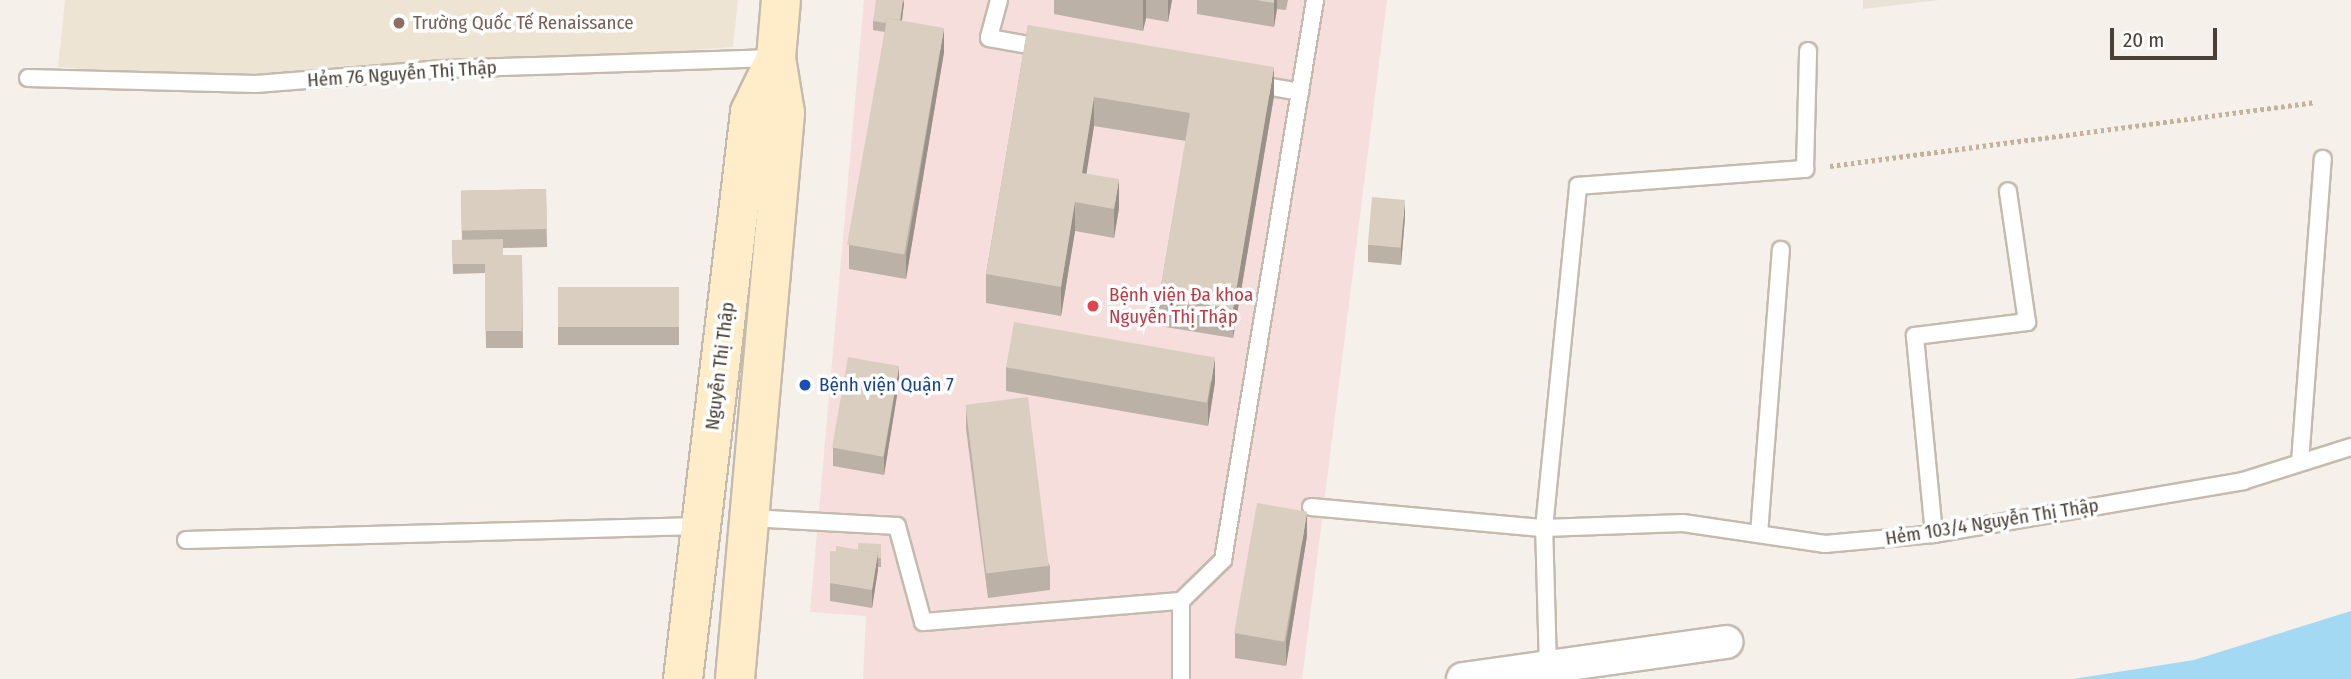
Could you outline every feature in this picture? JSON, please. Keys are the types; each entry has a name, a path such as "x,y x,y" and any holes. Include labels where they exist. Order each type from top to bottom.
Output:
{"main road":[{"name":"Nguyễn Thị Thập","path":"735,679 785,113 776,58 781,0"},
{"name":"Nguyễn Thị Thập","path":"683,679 751,112 776,58"}],"street":[{"path":"1463,679 1726,642"}],"lane":[{"path":"999,0 989,38 1067,51"},
{"path":"750,518 897,526 923,622 1181,601 1223,560 1314,0"},
{"path":"1548,667 1544,528 1578,186 1805,169 1808,51"},
{"name":"Hẻm 76 Nguyễn Thị Thập","path":"28,78 256,84 443,69 776,58"},
{"path":"1236,80 1300,92"},
{"path":"2301,463 2323,159"},
{"path":"1934,534 1915,336 2027,322 2008,191"},
{"path":"1759,534 1781,250"},
{"name":"Hẻm 103/4 Nguyễn Thị Thập","path":"1311,507 1544,528 1683,523 1825,544 1934,534 2243,481 2351,447"},
{"path":"187,540 701,526"},
{"path":"1181,601 1181,679"}],"path":[{"path":"1805,169 2316,102"}],"shaded area":[{"name":"Trường Quốc Tế Renaissance","path":"65,0 738,0 733,47 256,84 58,67"},
{"name":"Bệnh viện Đa khoa Nguyễn Thị Thập","path":"864,0 1387,0 1302,679 863,679 866,616 810,612"},
{"path":"1863,0 1939,0 1863,9"}],"water":[{"path":"2351,611 2351,679 2073,679 2194,660"}],"building":[{"path":"876,0 903,0 900,20 887,18 886,23 873,21"},
{"path":"887,18 944,28 904,255 847,245"},
{"path":"1028,25 1274,67 1233,309 1159,297 1190,113 1094,97 1082,173 1119,179 1114,209 1075,202 1061,287 986,274"},
{"path":"546,189 547,229 462,230 461,190"},
{"path":"1372,197 1405,200 1401,248 1368,245"},
{"path":"503,239 503,255 485,255 485,264 453,264 452,240"},
{"path":"485,255 522,255 522,331 485,331"},
{"path":"558,287 679,287 679,327 558,327"},
{"path":"1014,322 1215,357 1207,403 1006,367"},
{"path":"848,357 899,366 883,457 832,448"},
{"path":"1028,397 1049,566 986,573 965,405"},
{"path":"1257,503 1307,512 1284,642 1234,633"},
{"path":"858,543 881,544 881,558 878,558 878,553 858,550"},
{"path":"836,546 878,553 872,590 830,583 830,551 836,551"}],"place":[{"name":"Trường Quốc Tế Renaissance","path":"399,23"},
{"name":"Bệnh viện Đa khoa Nguyễn Thị Thập","path":"1093,306"},
{"name":"Bệnh viện Quận 7","path":"805,385"}]}
